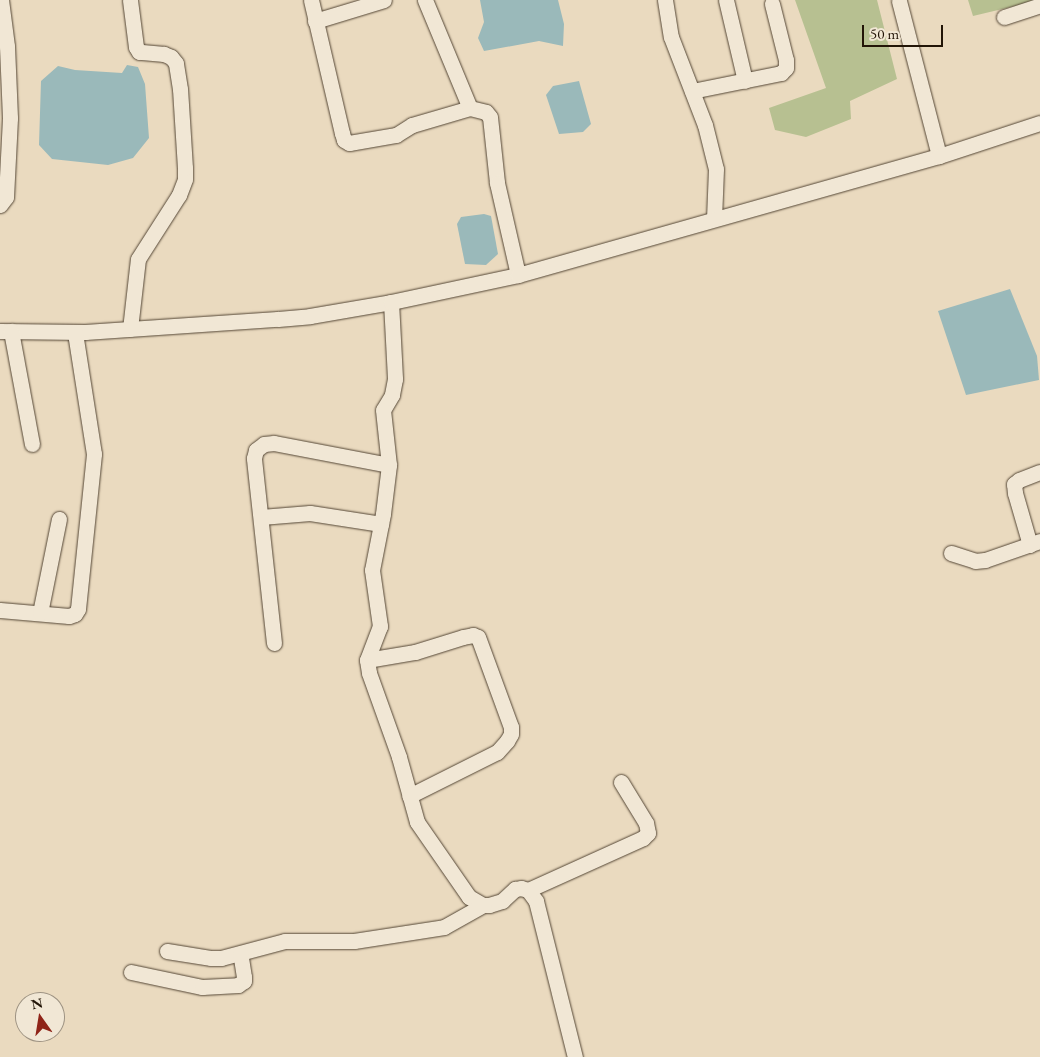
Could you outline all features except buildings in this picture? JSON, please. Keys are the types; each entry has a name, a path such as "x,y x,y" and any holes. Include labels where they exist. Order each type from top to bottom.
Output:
{"street":[{"path":"0,206 6,197 10,110 7,46 1,0"},
{"path":"130,0 136,47 139,52 164,54 171,57 176,63 180,89 185,168 185,179 178,195 138,259 130,329"},
{"path":"311,0 342,133 344,140 348,143 396,135 412,125 470,108 486,112 492,124 497,183 518,275"},
{"path":"315,21 384,0"},
{"path":"425,0 470,108"},
{"path":"665,0 671,37 705,125 716,169 714,218"},
{"path":"726,0 745,81"},
{"path":"899,1 939,156"},
{"path":"692,91 745,81 781,72 786,68 786,60 772,4"},
{"path":"1004,17 1040,5"},
{"path":"32,444 5,331 75,332 310,316 391,302 518,275 1039,127"},
{"path":"391,302 395,387 383,410 389,465 381,524 372,570 380,626 367,660 399,758 417,822 469,897 483,905"},
{"path":"0,610 69,616 75,614 86,541 94,454 75,332"},
{"path":"274,643 254,458 256,450 264,444 274,443 389,465"},
{"path":"951,552 975,561 985,560 1035,543 1014,493 1014,484 1019,480 1040,472"},
{"path":"261,517 310,513 381,524"},
{"path":"40,613 59,518"},
{"path":"367,660 415,652 472,635 478,637 510,727 511,734 497,752 409,796"},
{"path":"167,951 211,958 285,941 354,941 444,927 483,905 502,901 515,888 528,890 643,838 648,833 646,823 621,782"},
{"path":"528,890 539,908 575,1057"},
{"path":"131,972 202,987 238,985 244,982 240,952"}],"green space":[{"path":"795,0 877,0 897,79 850,101 851,119 806,137 775,130 769,108 826,88"},
{"path":"968,0 1040,0 973,16"}],"water":[{"path":"480,0 558,0 564,24 563,46 539,41 484,51 478,38 484,22"},
{"path":"127,65 138,67 145,84 149,138 133,158 108,165 52,159 39,145 41,81 58,66 75,70 122,73"},
{"path":"579,81 591,124 583,132 559,134 546,95 553,86"},
{"path":"484,214 491,216 498,254 486,265 465,264 457,224 461,217"},
{"path":"1010,289 1037,356 1039,380 966,395 938,311"}]}
